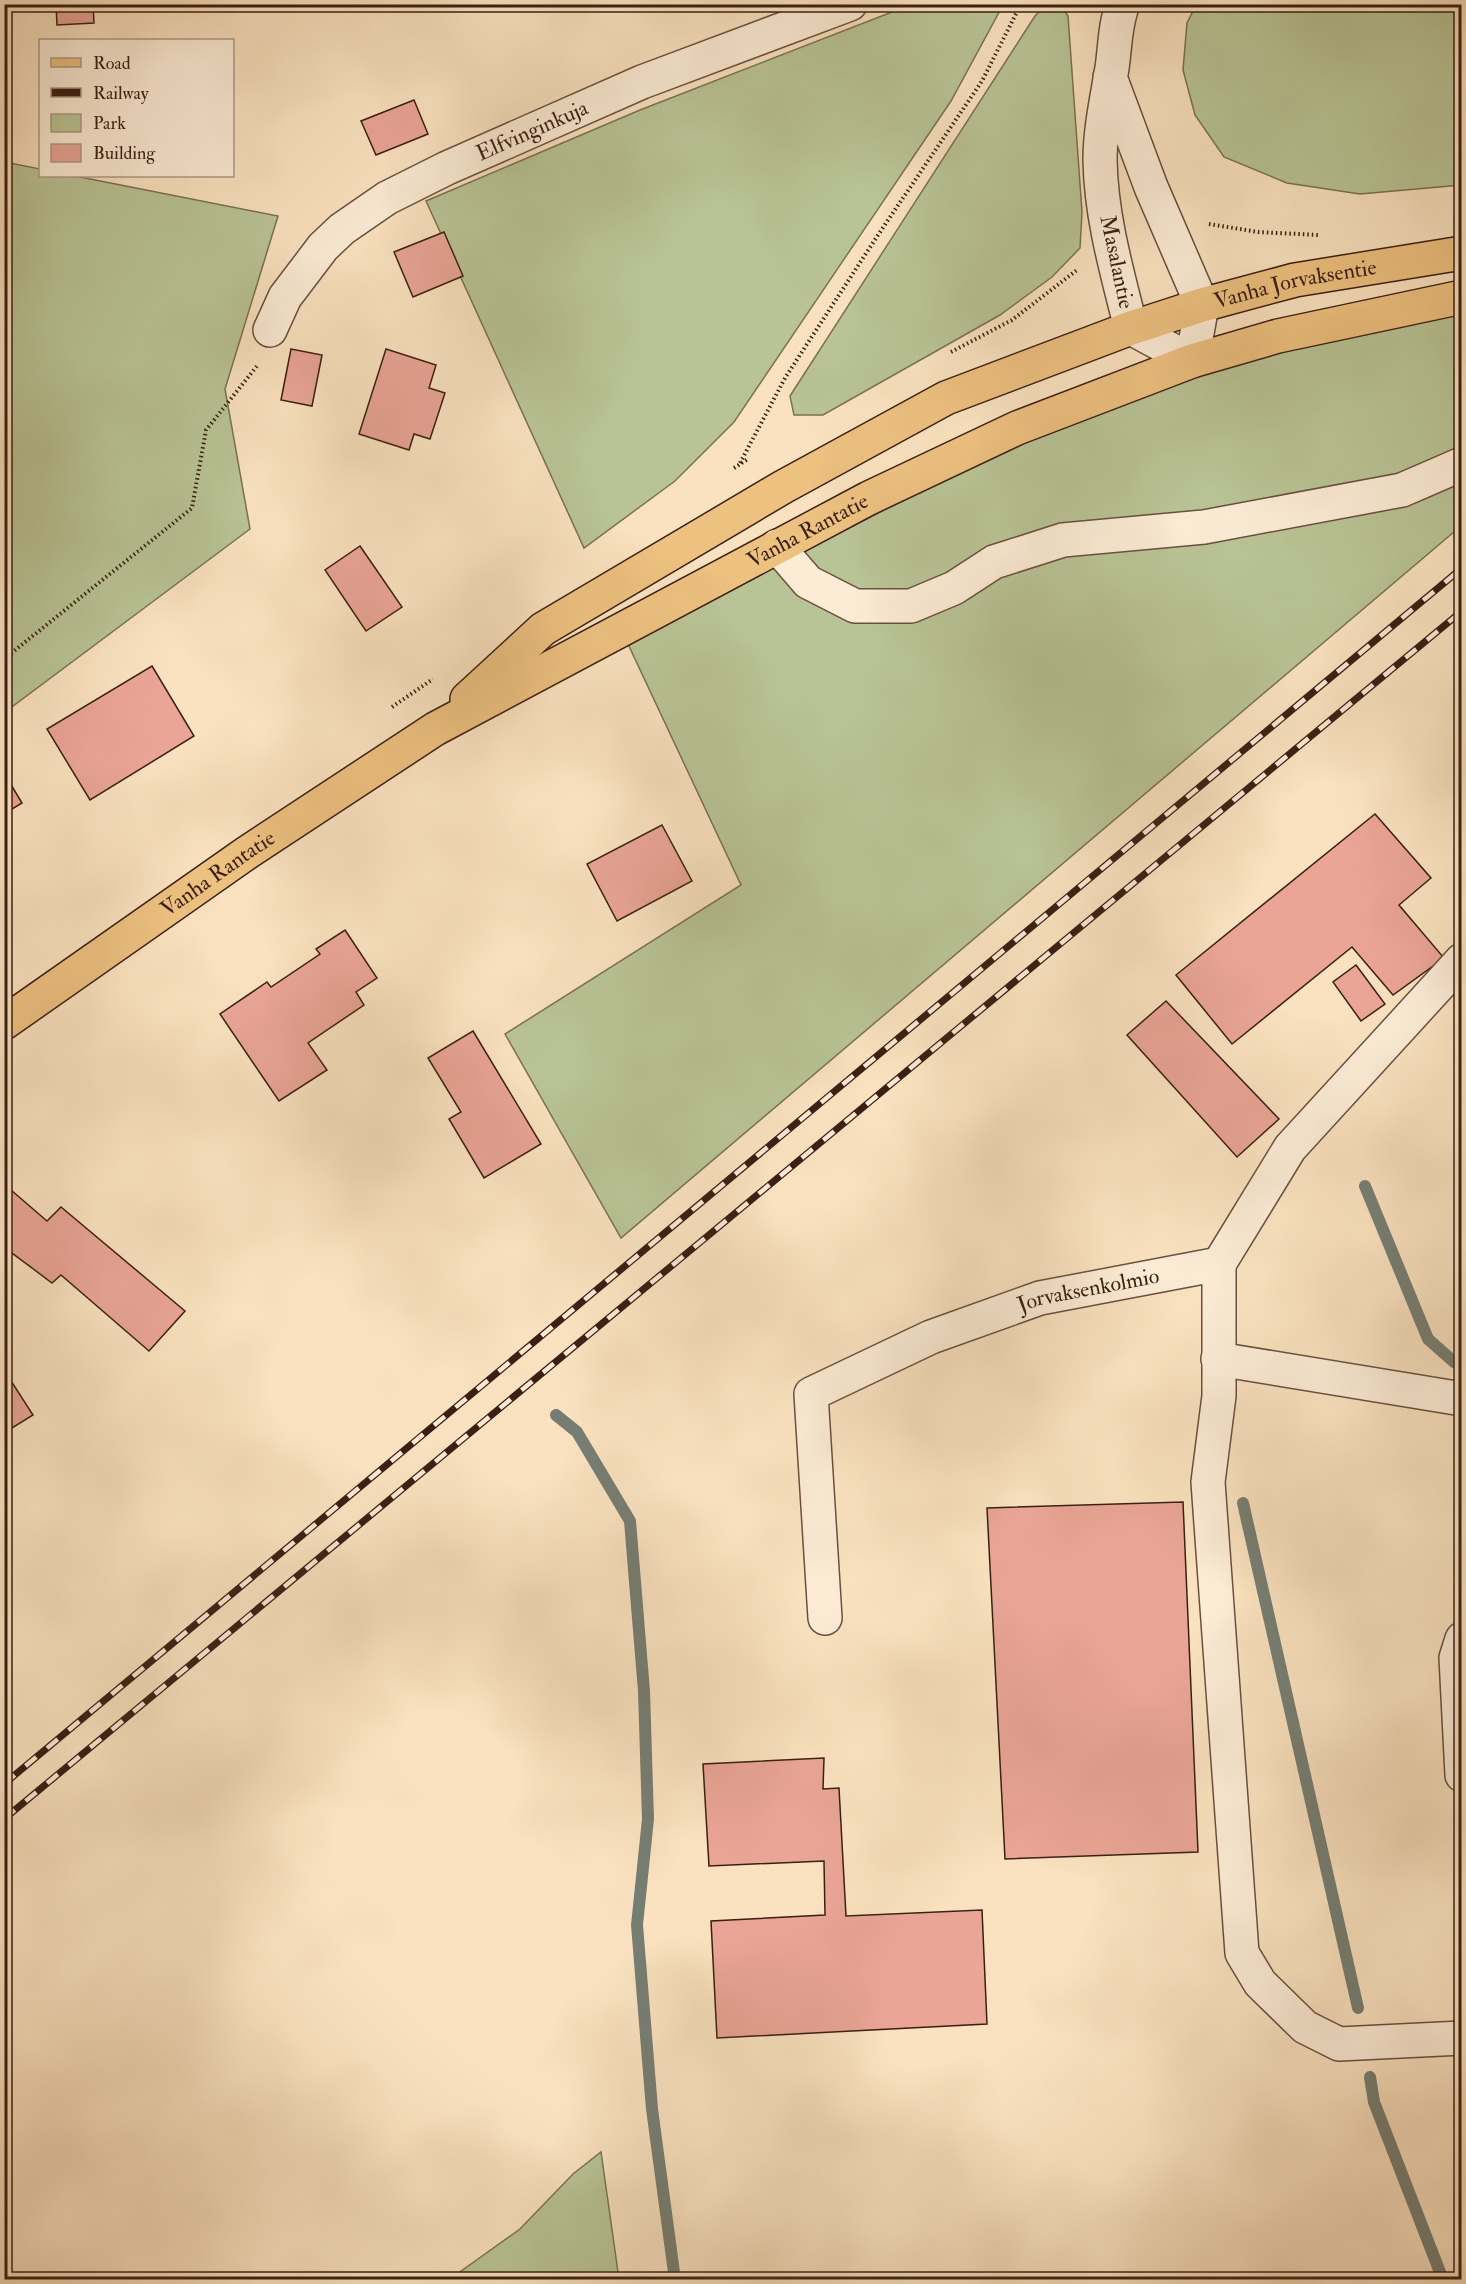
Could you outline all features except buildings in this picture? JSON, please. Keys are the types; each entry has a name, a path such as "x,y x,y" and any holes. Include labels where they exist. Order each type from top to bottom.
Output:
{"main road":[{"name":"Vanha Jorvaksentie","path":"1131,327 1295,280 1461,253"},
{"name":"Vanha Jorvaksentie","path":"1192,361 1278,336 1461,297"},
{"name":"Vanha Rantatie","path":"435,729 543,629 783,487 946,398 1131,327"},
{"name":"Vanha Rantatie","path":"4,1023 248,852 435,729 869,498 1017,428 1192,361"}],"street":[{"name":"Elfvinginkuja","path":"266,345 285,297 323,247 342,229 387,198 447,168 642,82 850,4"},
{"name":"Masalantie","path":"1118,7 1100,159 1107,228 1131,327 1192,361"},
{"name":"Masalantie","path":"1110,77 1151,187 1202,305"},
{"path":"1192,361 1202,305"},
{"path":"777,546 808,582 855,606 911,606 954,588 994,561 1064,540 1204,527 1402,490 1461,464"},
{"path":"1461,960 1290,1148 1219,1264 1219,1396 1208,1482 1242,1953 1260,1983 1305,2027 1339,2044 1461,2038"},
{"name":"Jorvaksenkolmio","path":"825,1618 811,1394 931,1337 1040,1298 1219,1264"},
{"path":"1218,1359 1461,1400"},
{"path":"1461,1639 1456,1658 1461,1775"}],"path":[{"path":"740,464 785,378 982,81 1021,4"},
{"path":"4,659 192,508 206,430 266,345"}],"green space":[{"path":"910,5 1003,5 951,101 734,422 675,481 584,548 426,201 640,110"},
{"path":"1045,5 1061,5 1068,16 1082,212 1080,248 1052,277 1000,315 823,415 794,415 790,396 1035,16"},
{"path":"1196,5 1461,5 1461,185 1360,194 1287,183 1224,157 1195,115 1183,70 1187,23"},
{"path":"5,162 39,169 39,177 80,177 278,216 225,389 250,529 5,712"},
{"path":"1461,311 1461,526 621,1238 505,1034 741,885 628,644 822,541 981,462 1115,401 1295,346"},
{"path":"601,2152 619,2279 450,2279 520,2229 573,2174"}],"waterway":[{"path":"1365,1186 1428,1339 1454,1362 1462,1361"},
{"path":"556,1415 577,1432 630,1521 644,1691 648,1819 637,1925 652,2109 675,2280"},
{"path":"1243,1503 1358,2008"},
{"path":"1370,2077 1374,2102 1443,2280"}],"railway":[{"path":"4,1784 1462,568"},
{"path":"4,1819 1462,611"}]}
